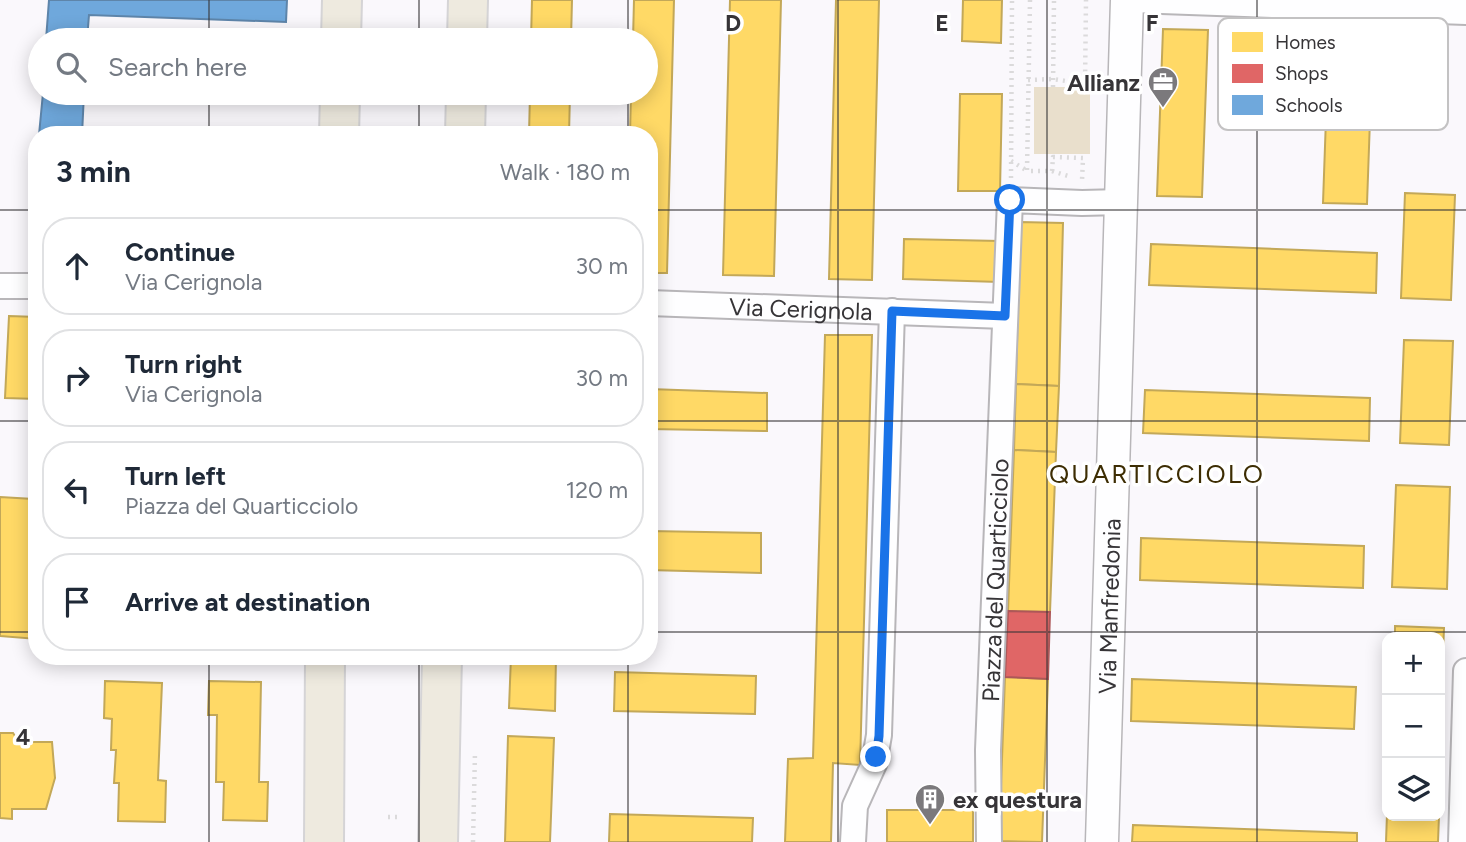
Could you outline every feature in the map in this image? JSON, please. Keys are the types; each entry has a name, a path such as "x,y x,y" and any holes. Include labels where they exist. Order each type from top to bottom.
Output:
{"main road":[{"path":"341,28 342,0"},
{"path":"467,28 468,0"},
{"path":"339,126 340,105"},
{"path":"465,126 466,105"},
{"path":"324,842 325,665"},
{"path":"438,842 440,665"}],"street":[{"name":"Via Manfredonia","path":"1102,842 1127,0"},
{"path":"1135,0 1466,12"},
{"path":"1005,316 1010,191 1082,203 1121,202"},
{"path":"0,286 28,286"},
{"name":"Via Cerignola","path":"658,303 1005,316"},
{"path":"853,842 855,806 874,764 879,736 892,311"},
{"name":"Piazza del Quarticciolo","path":"989,842 988,750 1005,316"},
{"path":"1461,842 1466,671"}],"path":[{"path":"1010,191 1012,0"},
{"path":"1027,171 1030,0"},
{"path":"1053,88 1054,0"},
{"path":"1028,80 1053,79 1085,83 1086,0"},
{"path":"1011,161 1027,171 1052,171 1053,158 1083,158 1082,181"},
{"path":"388,817 397,817"}],"shaded area":[{"path":"1034,87 1090,87 1090,154 1034,154"}],"building: Homes":[{"path":"532,0 572,0 571,28 531,28"},
{"path":"634,0 674,0 667,273 658,273 658,126 630,126 631,105 658,105 658,28 633,28"},
{"path":"730,0 781,0 774,276 723,275"},
{"path":"836,0 879,0 872,280 829,279"},
{"path":"963,0 1002,0 1001,43 962,41"},
{"path":"1163,29 1208,30 1202,197 1157,196"},
{"path":"960,94 1002,94 1000,191 958,191"},
{"path":"530,105 570,105 569,126 529,126"},
{"path":"1326,130 1370,130 1367,204 1323,203"},
{"path":"1405,193 1455,195 1451,300 1401,298"},
{"path":"1020,222 1063,223 1059,386 1016,384"},
{"path":"904,239 1000,241 999,282 903,279"},
{"path":"1151,244 1377,253 1376,293 1149,285"},
{"path":"9,316 28,317 28,399 5,398"},
{"path":"825,335 872,335 860,765 833,763 831,842 785,842 788,759 813,758"},
{"path":"1404,340 1453,341 1449,445 1400,443"},
{"path":"1016,384 1059,386 1056,452 1014,450"},
{"path":"658,389 767,393 767,431 658,429"},
{"path":"1145,390 1370,398 1369,441 1143,433"},
{"path":"1014,450 1056,452 1050,612 1008,611"},
{"path":"1396,485 1450,487 1447,589 1392,587"},
{"path":"0,497 28,499 28,638 0,636"},
{"path":"658,531 761,533 761,573 658,570"},
{"path":"1141,538 1364,546 1363,588 1140,580"},
{"path":"1395,626 1444,628 1444,632 1395,632"},
{"path":"511,665 556,665 555,711 509,708"},
{"path":"615,672 756,676 755,714 614,711"},
{"path":"1005,677 1048,679 1042,842 999,841"},
{"path":"1132,679 1356,687 1354,729 1131,721"},
{"path":"105,681 162,683 158,780 166,781 165,822 118,821 119,783 114,783 116,750 111,750 112,719 104,718"},
{"path":"209,681 261,682 259,782 268,782 267,821 223,820 224,782 216,782 217,715 208,715"},
{"path":"0,733 13,733 19,742 52,742 55,778 46,809 12,809 12,819 0,818"},
{"path":"508,736 554,738 550,842 505,842"},
{"name":"ex questura","path":"887,810 973,810 973,842 887,842"},
{"path":"610,814 753,818 752,842 609,842"},
{"path":"1387,821 1439,821 1438,842 1386,842"},
{"path":"1133,825 1357,833 1357,842 1132,842"}],"building: Shops":[{"path":"1008,611 1050,612 1048,679 1005,677"}],"building: Schools":[{"path":"49,0 287,0 286,22 89,15 88,28 47,28"},
{"path":"42,105 83,105 82,126 40,126"}],"place":[{"name":"Allianz","path":"1163,109"},
{"name":"ex questura","path":"930,826"}],"district":[{"name":"QUARTICCIOLO","path":"1157,474"}],"route":[{"path":"876,757 879,736 892,311 1005,316 1010,200"}]}
